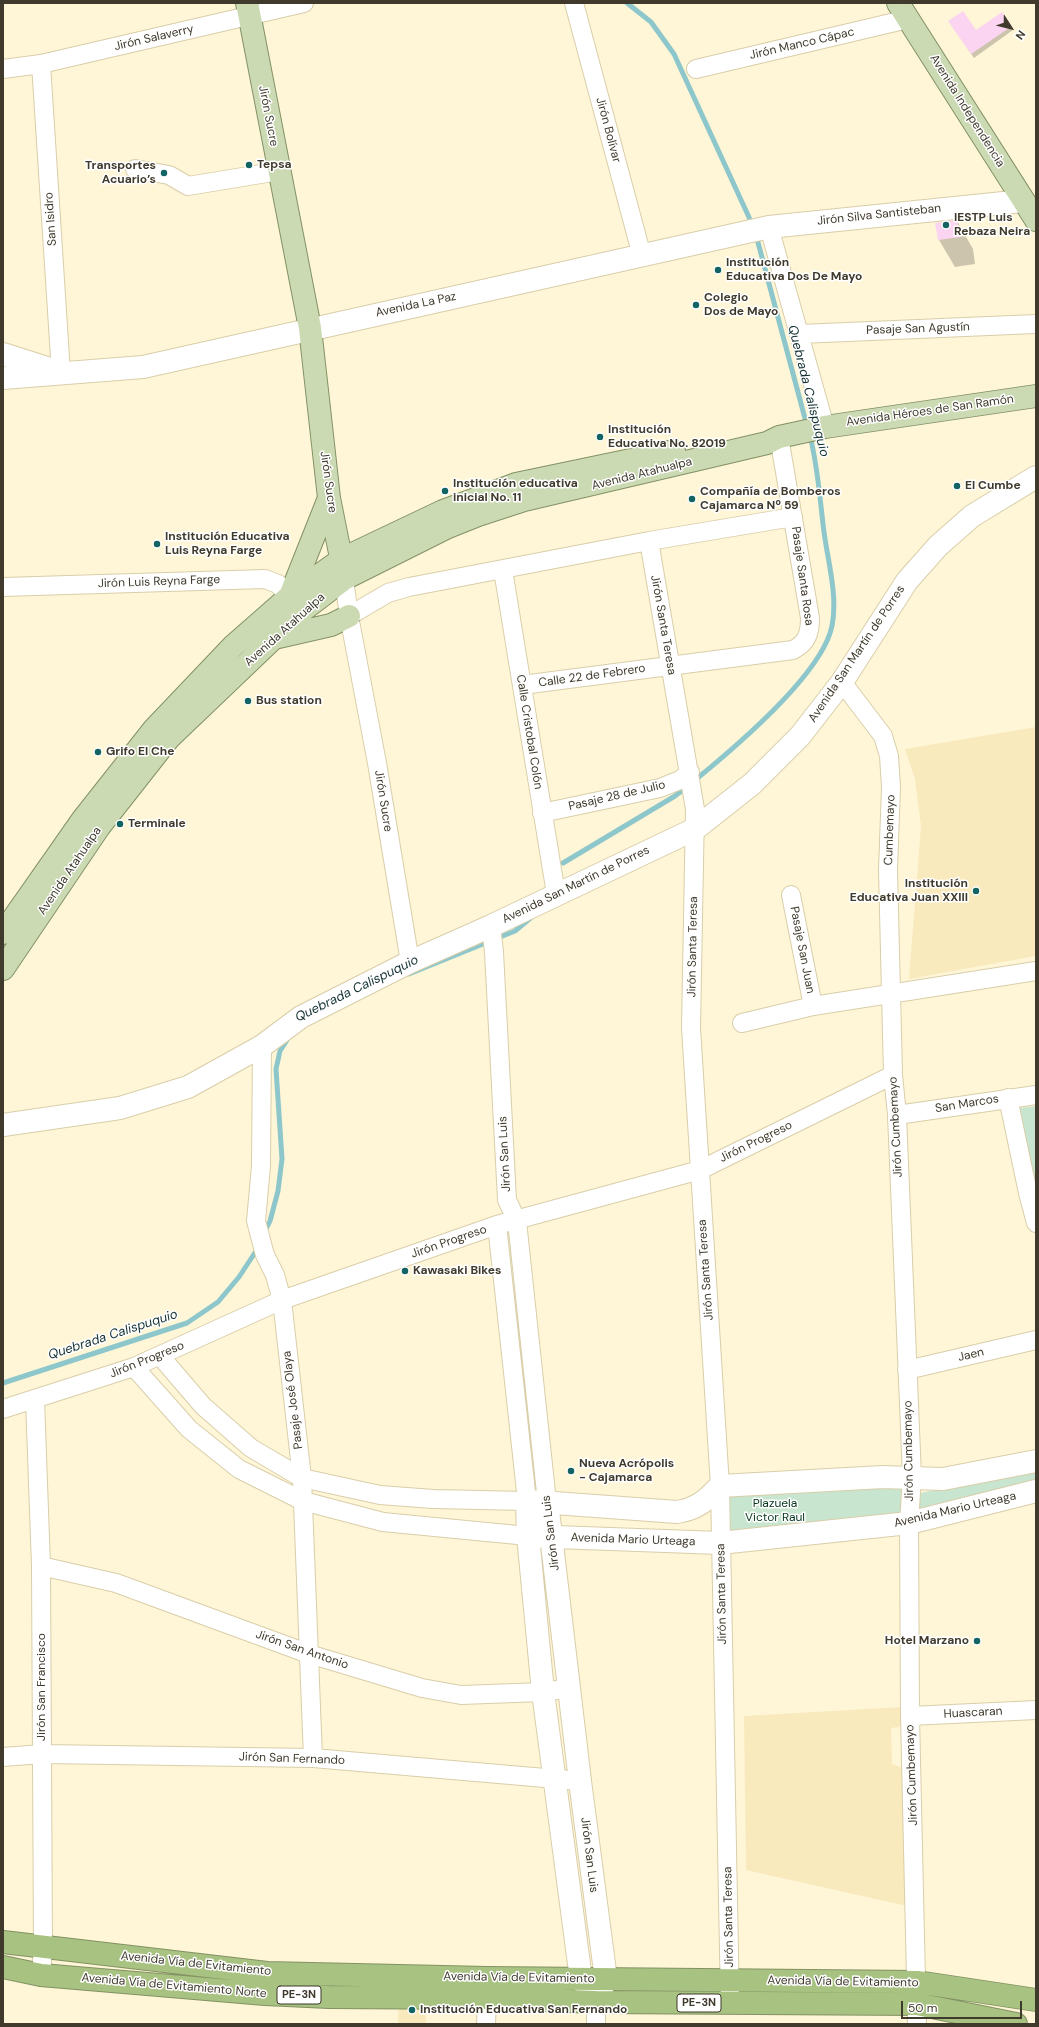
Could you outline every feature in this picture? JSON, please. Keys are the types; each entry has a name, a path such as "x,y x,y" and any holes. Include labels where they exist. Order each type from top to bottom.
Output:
{"highway":[{"name":"Avenida Vía de Evitamiento","path":"3,1942 43,1948 267,1973 581,1979 917,1982 1036,2000"},
{"name":"Avenida Vía de Evitamiento Norte","path":"3,1967 41,1974 265,1994 329,1997 487,1998 596,2002 730,2003 917,2014 1016,2024"},
{"path":"329,1975 329,1997"}],"main road":[{"name":"Avenida Independencia","path":"902,8 1029,200 1036,220"},
{"name":"Jirón Sucre","path":"248,10 310,328 329,498 343,569"},
{"name":"Avenida Héroes de San Ramón","path":"815,429 1036,396"},
{"name":"Avenida Atahualpa","path":"3,933 83,819 154,729 233,646 296,604 343,569 478,515 524,500 767,443 779,437 815,429"},
{"path":"296,604 329,498"},
{"name":"Avenida Atahualpa","path":"3,969 99,827 169,738 274,638 296,604"},
{"path":"274,638 331,625 348,616"}],"street":[{"name":"Jirón Salaverry","path":"3,70 41,64 248,10 304,3"},
{"name":"Jirón Bolívar","path":"574,3 642,256"},
{"name":"Jirón Manco Cápac","path":"696,69 902,8"},
{"name":"San Isidro","path":"41,64 61,373"},
{"path":"135,169 169,175 188,186 279,170"},
{"name":"Jirón Silva Santisteban","path":"767,227 1029,200"},
{"name":"Avenida La Paz","path":"3,378 142,367 310,328 642,256 767,227"},
{"path":"767,227 800,334 815,429"},
{"name":"Pasaje San Agustín","path":"800,334 1036,324"},
{"name":"Avenida La Paz","path":"3,354 61,373"},
{"name":"Pasaje Santa Rosa","path":"779,437 810,618 810,630 803,644"},
{"name":"Avenida San Martín de Porres","path":"3,1125 128,1106 188,1087 262,1046 301,1017 410,962 492,930 556,894 695,829 752,784 800,736 842,682 907,581 938,546 972,516 1036,477"},
{"path":"348,616 388,593 409,587 649,541 793,517"},
{"name":"Jirón Santa Teresa","path":"649,541 669,666 694,795 695,829 692,1028 720,1486 730,2003"},
{"name":"Jirón Sucre","path":"343,569 348,616 377,763 410,962"},
{"name":"Calle Cristobal Colón","path":"503,570 556,894"},
{"name":"Jirón Luis Reyna Farge","path":"3,587 265,579 278,584 296,604"},
{"name":"Calle 22 de Febrero","path":"522,686 793,650 803,644"},
{"name":"Cumbemayo","path":"842,682 883,736 889,756 891,787 888,870 891,994"},
{"name":"Pasaje 28 de Julio","path":"542,813 660,788 680,780 690,772"},
{"name":"Pasaje San Juan","path":"791,895 813,1006"},
{"name":"Jirón San Luis","path":"492,930 507,1200 517,1221 537,1502 528,1536 543,1692 581,1979 596,2002"},
{"path":"742,1023 813,1006 1036,971"},
{"name":"Jirón Cumbemayo","path":"891,994 893,1075 897,1115 912,1477 909,1524 910,1716 917,2014"},
{"name":"Pasaje José Olaya","path":"262,1046 261,1166 256,1205 258,1229 265,1255 275,1275 282,1300 302,1478 313,1758"},
{"name":"Jirón Progreso","path":"3,1409 134,1368 282,1300 497,1225 517,1221 700,1170 893,1075"},
{"name":"San Marcos","path":"897,1115 1036,1095"},
{"path":"1008,1098 1032,1192 1036,1223"},
{"name":"Jirón San Luis","path":"497,1225 537,1502 552,1538 580,1780 606,1979"},
{"name":"Jaen","path":"907,1370 1036,1340"},
{"path":"161,1356 203,1406 251,1448 302,1478 380,1495 434,1499 537,1502 677,1512 690,1510 700,1506 720,1486 912,1477 944,1479 1036,1461"},
{"name":"Avenida Mario Urteaga","path":"134,1368 189,1428 239,1469 303,1501 382,1522 552,1538 720,1543 909,1524 1036,1491"},
{"name":"Jirón San Francisco","path":"34,1399 41,1566 43,1948 41,1974"},
{"name":"Jirón San Antonio","path":"41,1566 116,1583 309,1654 422,1688 461,1695 543,1692 570,1688"},
{"name":"Huascaran","path":"910,1716 1036,1710"},
{"name":"Jirón San Fernando","path":"3,1757 42,1754 313,1758 580,1780"},
{"path":"596,2024 596,2002 606,1979"},
{"path":"486,2024 487,1998"}],"shaded area":[{"name":"Institución Educativa Juan XXIII","path":"1036,727 1036,956 909,979 921,826 915,779 905,749"},
{"path":"903,1707 904,1719 899,1727 891,1728 892,1764 900,1767 906,1772 907,1906 746,1870 744,1716"},
{"name":"Institución Educativa San Fernando","path":"399,1995 426,1996 426,2024 398,2024"}],"green space":[{"path":"1036,1106 1036,1185 1034,1185 1018,1108"},
{"path":"1036,1467 1036,1485 915,1517 912,1495"},
{"name":"Plazuela Victor Raul","path":"905,1483 901,1529 727,1539 731,1485"}],"building":[{"path":"963,11 976,30 1002,12 1012,26 971,54 948,21"},
{"name":"IESTP Luis Rebaza Neira","path":"957,220 960,237 938,240 935,223"}],"waterway":[{"name":"Quebrada Calispuquio","path":"627,3 651,22 674,54 753,226"},
{"name":"Quebrada Calispuquio","path":"756,235 807,426"},
{"name":"Quebrada Calispuquio","path":"694,781 752,731 794,688 812,667 825,645 832,626 834,615 832,579 824,532 817,472 810,436"},
{"name":"Quebrada Calispuquio","path":"563,863 675,796 688,786"},
{"name":"Quebrada Calispuquio","path":"409,974 515,931 533,916"},
{"name":"Quebrada Calispuquio","path":"264,1233 270,1221 278,1191 282,1159 276,1069 280,1051 289,1037"},
{"name":"Quebrada Calispuquio","path":"3,1383 187,1323 218,1302 239,1277 258,1248"}],"place":[{"name":"Tepsa","path":"249,165"},
{"name":"Transportes Acuario’s","path":"164,173"},
{"name":"IESTP Luis Rebaza Neira","path":"946,225"},
{"name":"Institución Educativa Dos De Mayo","path":"718,270"},
{"name":"Colegio Dos de Mayo","path":"696,305"},
{"name":"Institución Educativa No. 82019","path":"600,437"},
{"name":"El Cumbe","path":"957,486"},
{"name":"Institución educativa inicial No. 11","path":"445,491"},
{"name":"Compañía de Bomberos Cajamarca Nº 59","path":"692,499"},
{"name":"Institución Educativa Luis Reyna Farge","path":"157,544"},
{"name":"Bus station","path":"248,701"},
{"name":"Grifo El Che","path":"98,752"},
{"name":"Terminale","path":"120,824"},
{"name":"Institución Educativa Juan XXIII","path":"976,891"},
{"name":"Kawasaki Bikes","path":"405,1271"},
{"name":"Nueva Acrópolis - Cajamarca","path":"571,1471"},
{"name":"Hotel Marzano","path":"977,1641"},
{"name":"Institución Educativa San Fernando","path":"412,2010"}]}
